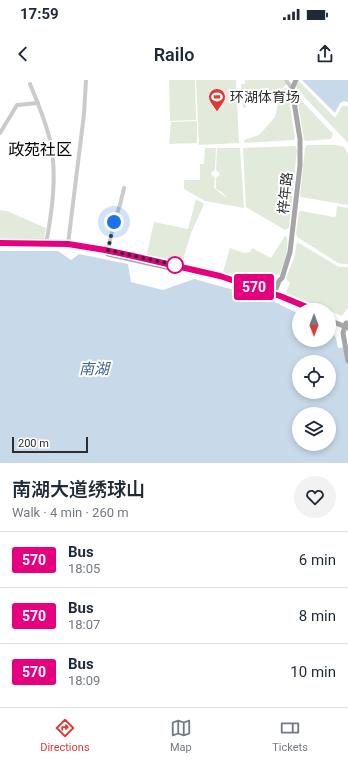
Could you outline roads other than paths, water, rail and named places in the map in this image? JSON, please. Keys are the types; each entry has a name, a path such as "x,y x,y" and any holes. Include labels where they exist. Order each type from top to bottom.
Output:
{"main road":[{"path":"292,89 296,80"},
{"name":"梓年路","path":"273,295 278,281 282,278 290,252 300,165 300,139 292,89"},
{"path":"0,244 65,247 104,253 219,279 273,295 292,304"},
{"path":"0,244 68,244 108,250 220,276 295,303"},
{"path":"336,320 347,326"},
{"path":"336,322 347,326"},
{"path":"347,326 343,332 347,346 348,361"}],"street":[{"path":"68,244 84,114 86,80"},
{"path":"286,80 292,89"},
{"path":"30,84 38,103 51,145 53,165 53,196 46,244"},
{"path":"0,133 17,105 38,103"},
{"path":"108,250 124,188"}],"water":[{"path":"302,80 348,80 348,102 344,101 340,103 335,113"},
{"name":"南湖","path":"0,251 58,251 71,260 79,254 128,264 131,282 163,290 194,279 271,300 292,310 292,347 336,347 336,338 338,348 348,347 348,463 0,463"}],"place":[{"name":"环湖体育场","path":"217,112"}],"district":[{"name":"政苑社区","path":"40,149"}]}
